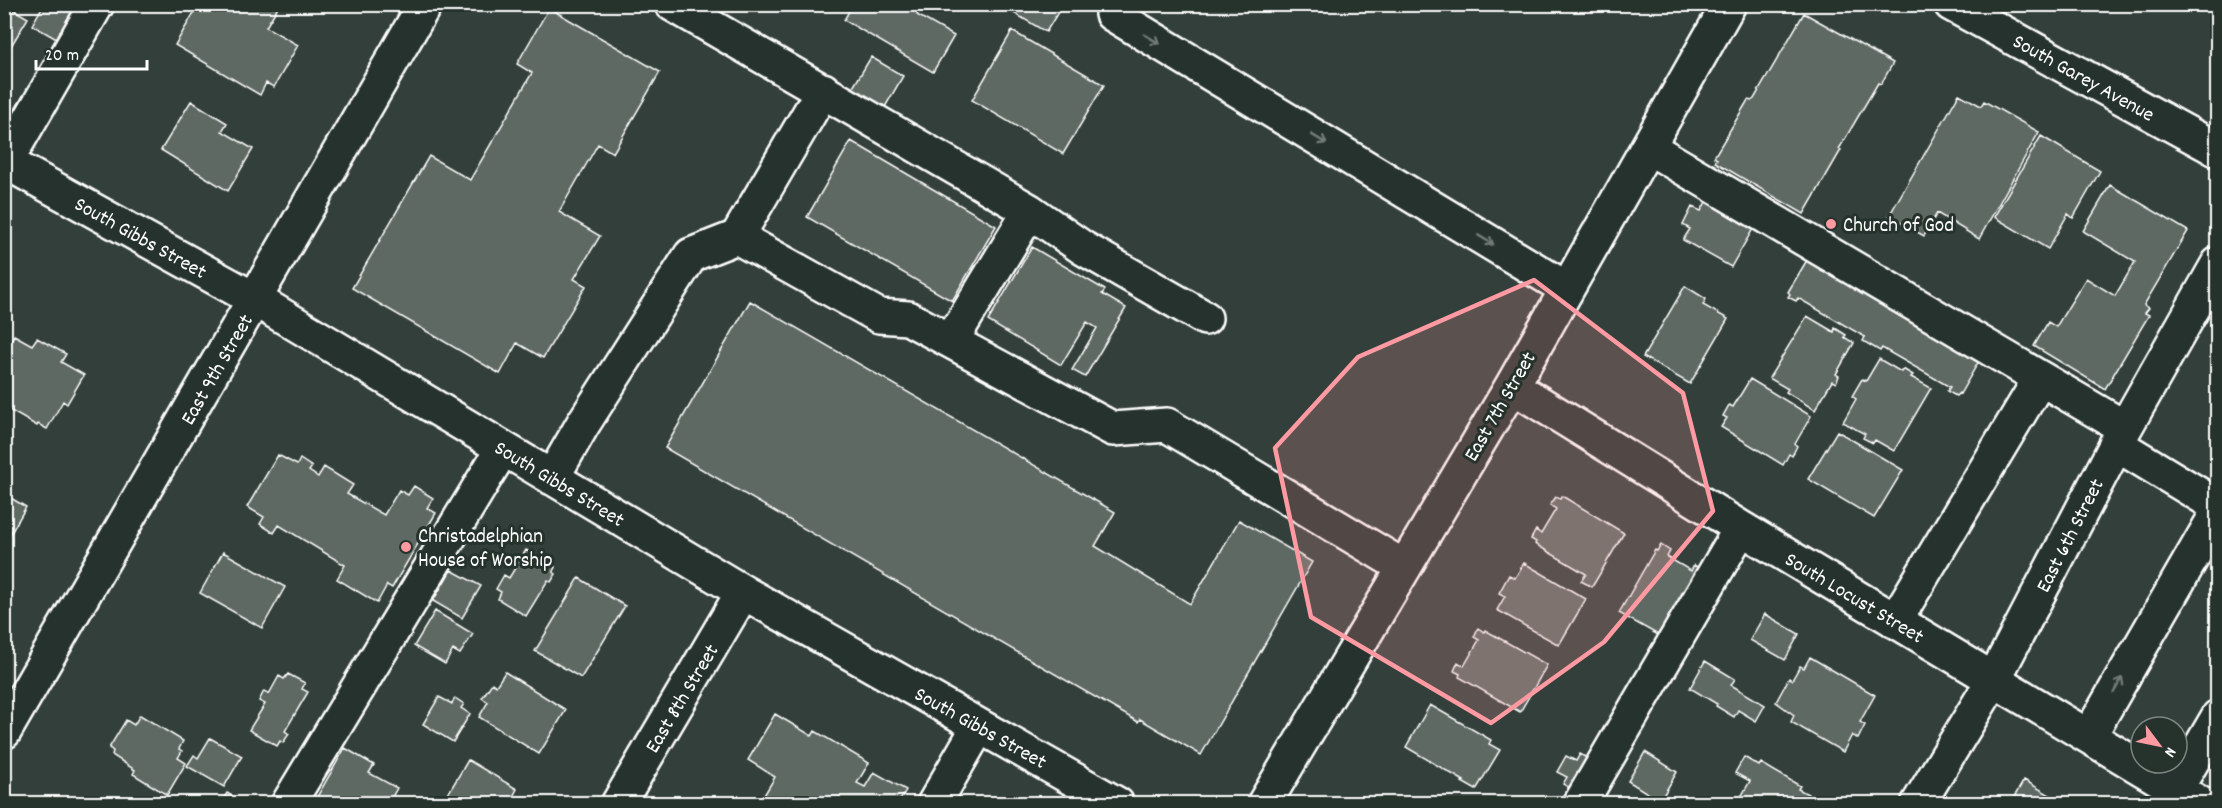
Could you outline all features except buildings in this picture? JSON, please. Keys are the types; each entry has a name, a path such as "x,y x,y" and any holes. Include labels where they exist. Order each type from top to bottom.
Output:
{"street":[{"path":"5,163 97,4"},
{"name":"East 9th Street","path":"4,732 256,300 425,4"},
{"path":"672,4 1030,210 1083,248 1205,318"},
{"path":"1117,4 1112,14 1567,289"},
{"name":"East 7th Street","path":"1264,804 1512,386 1729,4"},
{"name":"South Garey Avenue","path":"1951,4 2217,150"},
{"path":"552,478 583,424 691,255 737,237 823,90"},
{"path":"1648,147 2040,379 2217,506"},
{"name":"South Gibbs Street","path":"5,163 256,300 743,592 1117,804"},
{"path":"951,341 1030,210"},
{"path":"737,237 879,316 908,318 1113,429 1167,425 1404,567"},
{"name":"East 6th Street","path":"1918,804 1994,679 2120,436 2217,264"},
{"path":"1895,621 2040,379"},
{"name":"South Locust Street","path":"1512,386 1741,528 2189,796"},
{"path":"288,804 503,448"},
{"path":"2089,736 2217,512"},
{"path":"1580,804 1741,528"},
{"name":"East 8th Street","path":"618,804 743,592"},
{"path":"2189,796 2217,717"},
{"path":"934,804 979,726"}],"highlighted area":[{"path":"1534,280 1683,393 1713,511 1604,642 1491,723 1311,617 1275,448 1358,357"}],"place":[{"name":"Church of God","path":"1831,224"},
{"name":"Christadelphian House of Worship","path":"406,547"}]}
